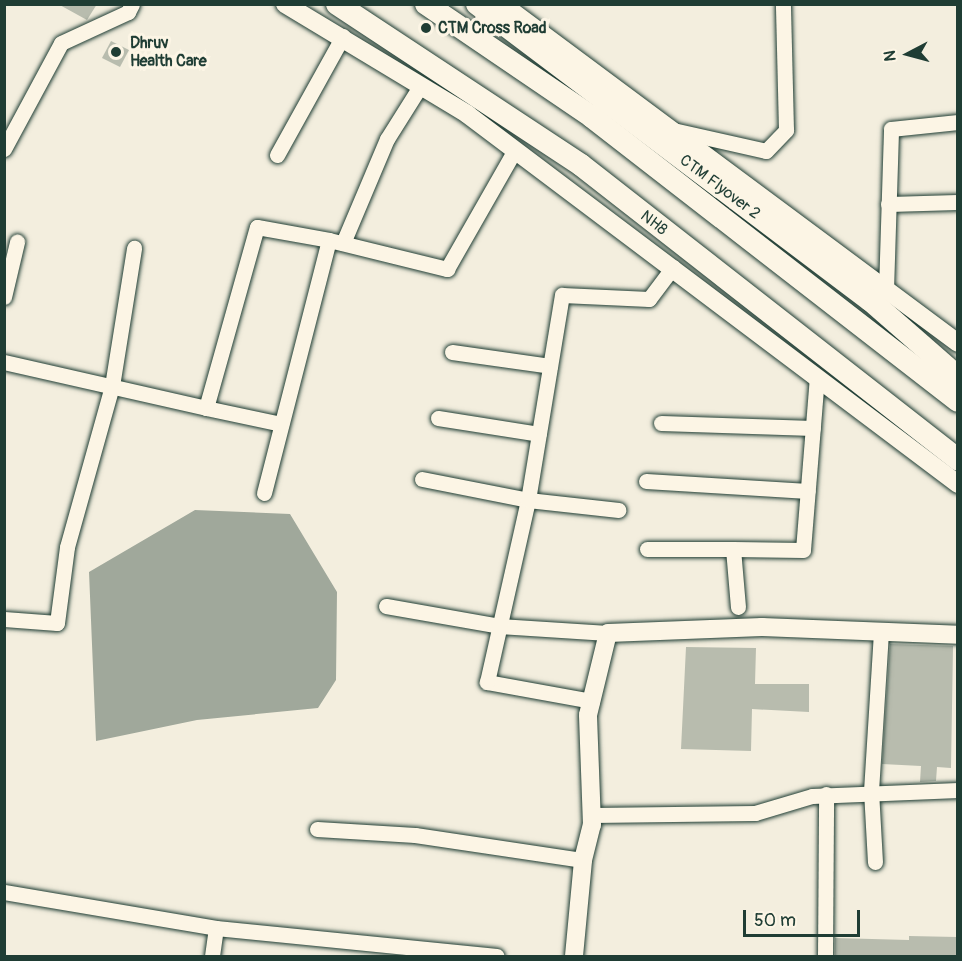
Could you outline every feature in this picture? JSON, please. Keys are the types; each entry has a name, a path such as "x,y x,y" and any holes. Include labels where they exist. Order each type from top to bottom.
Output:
{"main road":[{"name":"NH8","path":"337,4 586,169 957,460"},
{"path":"426,4 592,117 957,400"},
{"name":"CTM Flyover 2","path":"477,4 900,327 957,377"}],"street":[{"path":"4,149 61,43 128,12 132,4"},
{"path":"285,4 343,36 421,85 515,150 673,267 957,484"},
{"path":"502,4 957,343"},
{"path":"670,130 766,151 786,130 783,4"},
{"path":"277,155 343,36"},
{"path":"264,493 281,424 336,242 387,139 421,85"},
{"path":"886,290 891,129 957,122"},
{"path":"206,408 257,227 336,242 447,269 515,150"},
{"path":"570,191 586,169"},
{"path":"888,204 957,202"},
{"path":"4,297 17,242"},
{"path":"4,619 57,623 67,547 112,386 134,248"},
{"path":"592,701 487,682 528,500 562,296 649,299 673,267"},
{"path":"452,352 550,366"},
{"path":"4,362 281,424"},
{"path":"647,549 803,550 817,377"},
{"path":"438,418 539,434"},
{"path":"661,423 813,429"},
{"path":"422,479 528,500 618,510"},
{"path":"646,481 808,491"},
{"path":"733,549 738,607"},
{"path":"386,606 499,626 608,633 762,627 957,635"},
{"path":"875,862 871,791 881,631"},
{"path":"574,957 583,860 592,815 588,715 608,633"},
{"path":"592,815 755,813 826,794 957,790"},
{"path":"825,957 826,794"},
{"path":"317,829 415,835 583,860"},
{"path":"4,892 216,928 394,951 497,957"},
{"path":"212,957 216,928"}],"shaded area":[{"path":"195,510 290,514 337,592 336,680 318,708 197,720 96,741 89,572"}],"building":[{"path":"58,4 97,4 87,20"},
{"path":"111,41 129,50 120,67 102,58"},
{"path":"890,644 953,646 951,768 937,767 936,781 920,782 921,766 882,764"},
{"path":"686,647 756,648 755,684 809,684 809,712 752,709 751,751 681,749"},
{"path":"909,936 957,937 957,957 835,957 835,938 909,940"}],"place":[{"name":"CTM Cross Road","path":"426,28"},
{"name":"Dhruv Health Care","path":"116,52"}]}
